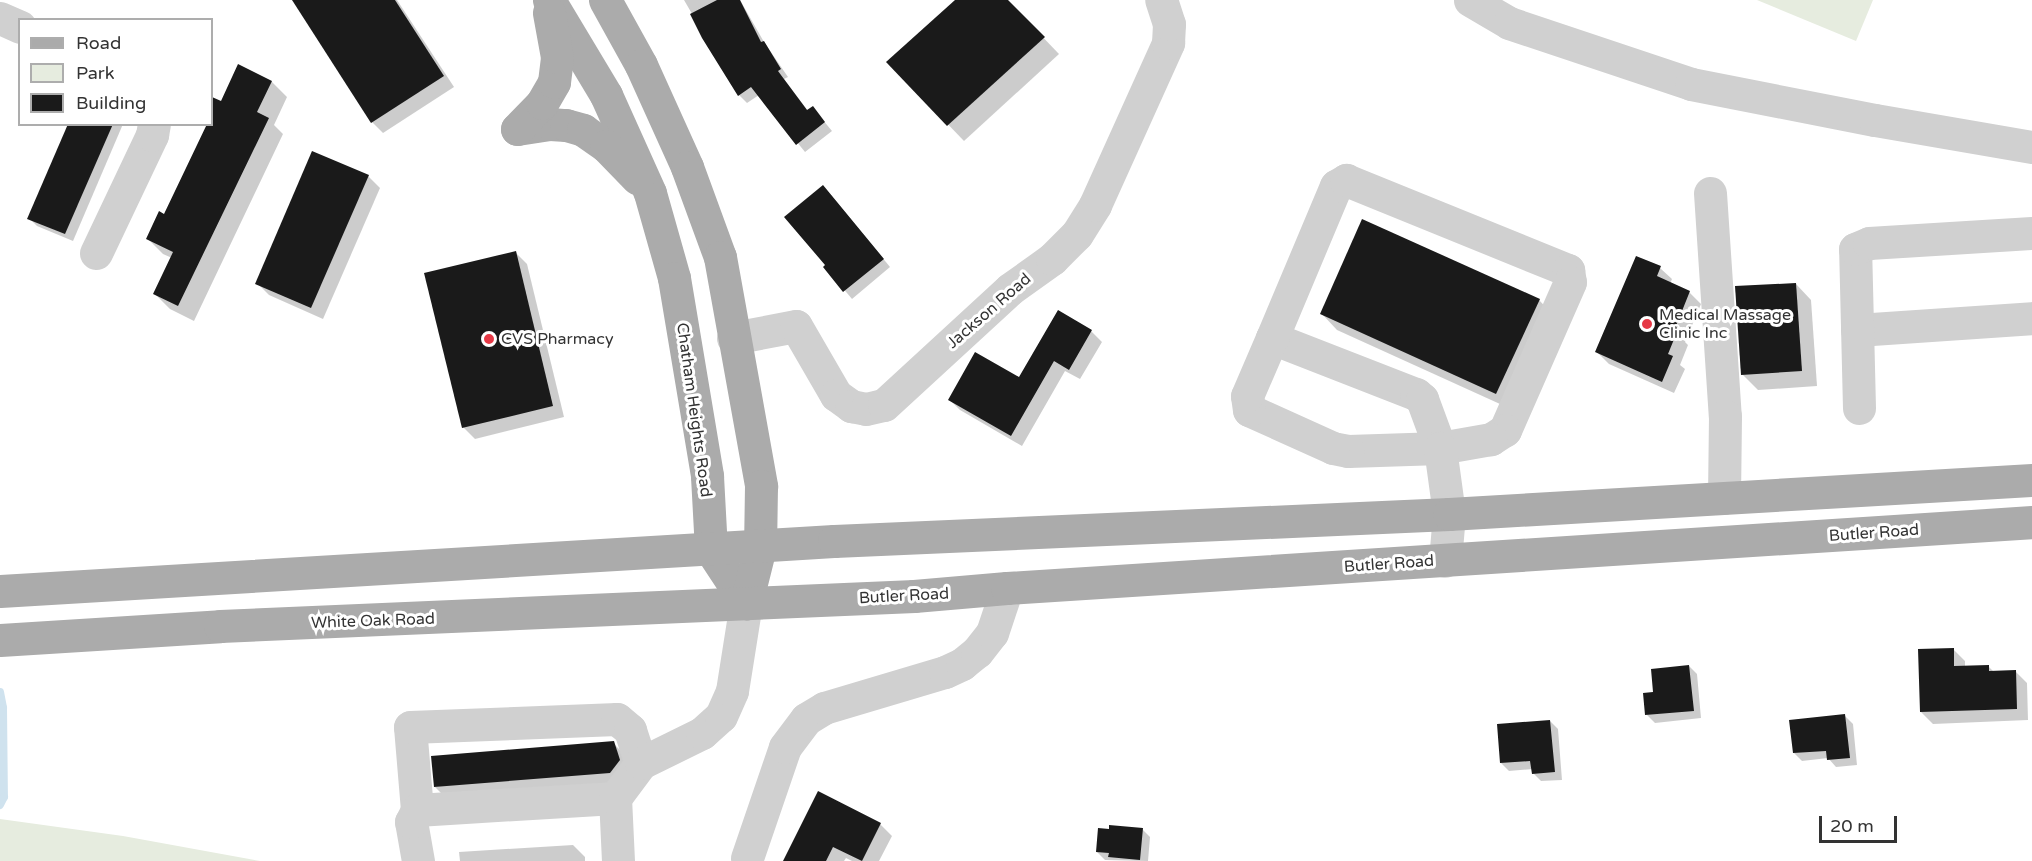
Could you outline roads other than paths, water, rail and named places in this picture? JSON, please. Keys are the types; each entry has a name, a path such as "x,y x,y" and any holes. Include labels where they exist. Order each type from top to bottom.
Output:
{"main road":[{"name":"Chatham Heights Road","path":"548,0 606,94 650,193 674,278 707,476 711,550"},
{"path":"548,0 557,57 554,82 548,96 517,129 559,124 583,130 606,146 650,193"},
{"path":"605,0 641,65 687,167 720,257 761,486 760,547 746,603"},
{"path":"0,591 834,541 1449,514 2032,480"},
{"name":"Butler Road","path":"746,603 914,596 1007,588 2032,522"},
{"path":"711,550 746,603"},
{"name":"White Oak Road","path":"0,640 220,626 746,603"}],"street":[{"name":"Jackson Road","path":"733,338 796,326 836,394 851,406 866,409 884,405 1010,289 1052,259 1077,234 1095,205 1167,43 1169,24 1161,0"},
{"path":"1470,0 1509,23 1691,84 1875,120 2032,147"},
{"path":"0,18 18,26"},
{"path":"96,253 152,135 154,126"},
{"path":"1346,180 1568,270 1570,282 1505,430 1491,439 1440,448 1355,451 1333,448 1249,410 1247,396 1336,186 1346,180"},
{"path":"1710,194 1725,416 1724,498"},
{"path":"1859,408 1855,249 1869,243 2032,233"},
{"path":"1857,330 2032,318"},
{"path":"1272,338 1416,394 1422,399 1440,448 1449,514 1445,561"},
{"path":"747,858 786,747 806,719 824,708 945,672 962,664 977,652 992,633 1007,588"},
{"path":"618,861 615,798 641,763 702,733 721,716 732,691 746,603"},
{"path":"418,861 411,822 417,810 410,727 617,719 630,730 641,763"},
{"path":"417,810 615,798"}],"waterway":[{"path":"0,692 3,708 4,797 0,805"}],"place":[{"name":"Medical Massage Clinic Inc","path":"1647,324"},
{"name":"CVS Pharmacy","path":"489,339"}]}
